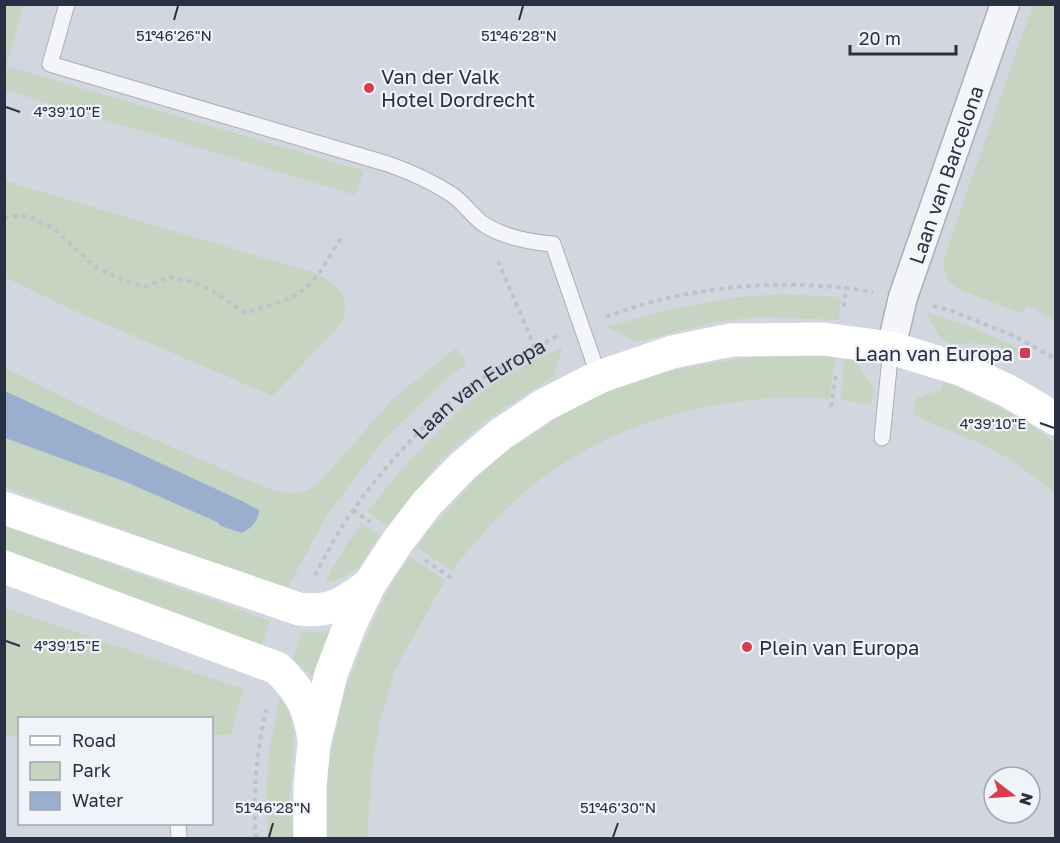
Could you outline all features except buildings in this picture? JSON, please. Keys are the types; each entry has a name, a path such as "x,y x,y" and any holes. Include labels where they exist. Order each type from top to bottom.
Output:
{"street":[{"name":"Laan van Barcelona","path":"891,348 903,297 1005,4"},
{"path":"309,838 310,786 315,744 331,674 349,627 369,585 427,503 463,466 501,434 544,405 599,377 672,352 731,340 823,339 891,348 963,370 1008,391 1056,419"},
{"path":"4,508 299,609 312,611 339,606 369,585"},
{"path":"4,567 277,668 300,693 308,711 315,744"}],"lane":[{"path":"67,4 50,63 414,173 454,196 482,223 515,238 535,243 553,244 599,377"},
{"path":"882,438 891,348"}],"path":[{"path":"4,218 30,217 52,228 98,269 121,279 144,287 170,278 189,281 213,291 244,313 281,302 311,284 341,238"},
{"path":"482,223 535,348"},
{"name":"Laan van Europa","path":"299,609 313,579 353,510 405,447 453,401 506,363 564,333 626,309 689,293 754,285 846,287 903,297 952,311 1014,336 1056,358"},
{"path":"256,838 256,769 266,706 277,668"}],"shaded area":[{"path":"5,5 1055,5 1055,838 5,838"}],"green space":[{"path":"4,5 24,5 6,66 364,171 356,195 5,90"},
{"path":"1033,5 1055,5 1055,321 1027,305 1021,313 958,289 948,280 943,262"},
{"path":"5,181 315,273 331,282 342,294 345,301 344,317 339,326 273,396 68,308 5,277"},
{"path":"780,294 841,297 839,320 761,317 714,322 637,342 607,327 657,312 733,298"},
{"path":"926,312 969,326 1023,350 1019,354 998,346 971,343 952,344 940,338"},
{"path":"563,347 554,376 489,418 443,458 388,526 367,512 401,470 463,406 499,380"},
{"path":"456,348 467,364 451,374 382,442 327,515 288,587 268,583 5,487 4,438 126,482 217,522 221,526 242,501 5,391 5,368 105,418 262,486 283,493 297,493 317,485 393,399"},
{"path":"809,354 835,356 829,399 792,398 718,404 647,423 579,454 534,484 497,519 452,571 417,547 428,531 483,471 509,449 569,411 613,389 647,377 689,367 755,356"},
{"path":"844,358 858,359 858,366 874,389 871,405 841,400"},
{"path":"943,381 1027,422 1055,443 1055,493 1011,460 990,448 913,415 916,399 941,389"},
{"path":"361,523 380,535 359,567 342,578 324,584 348,542"},
{"path":"5,526 270,621 262,645 5,555"},
{"path":"410,557 445,580 396,668 380,720 372,768 369,838 328,838 326,820 328,766 344,693 368,632 392,582"},
{"path":"5,608 243,689 231,735 213,735 213,717 18,717 18,736 5,736"},
{"path":"340,627 320,687 293,658 302,631 320,633"},
{"path":"280,697 289,711 294,732 290,803 293,838 268,838 266,794 270,747"}],"water":[{"path":"5,391 242,501 259,510 256,521 242,533 221,526 217,522 126,482 5,438"}],"place":[{"name":"Van der Valk Hotel Dordrecht","path":"369,88"},
{"name":"Laan van Europa","path":"1025,353"},
{"name":"Plein van Europa","path":"747,647"}]}
